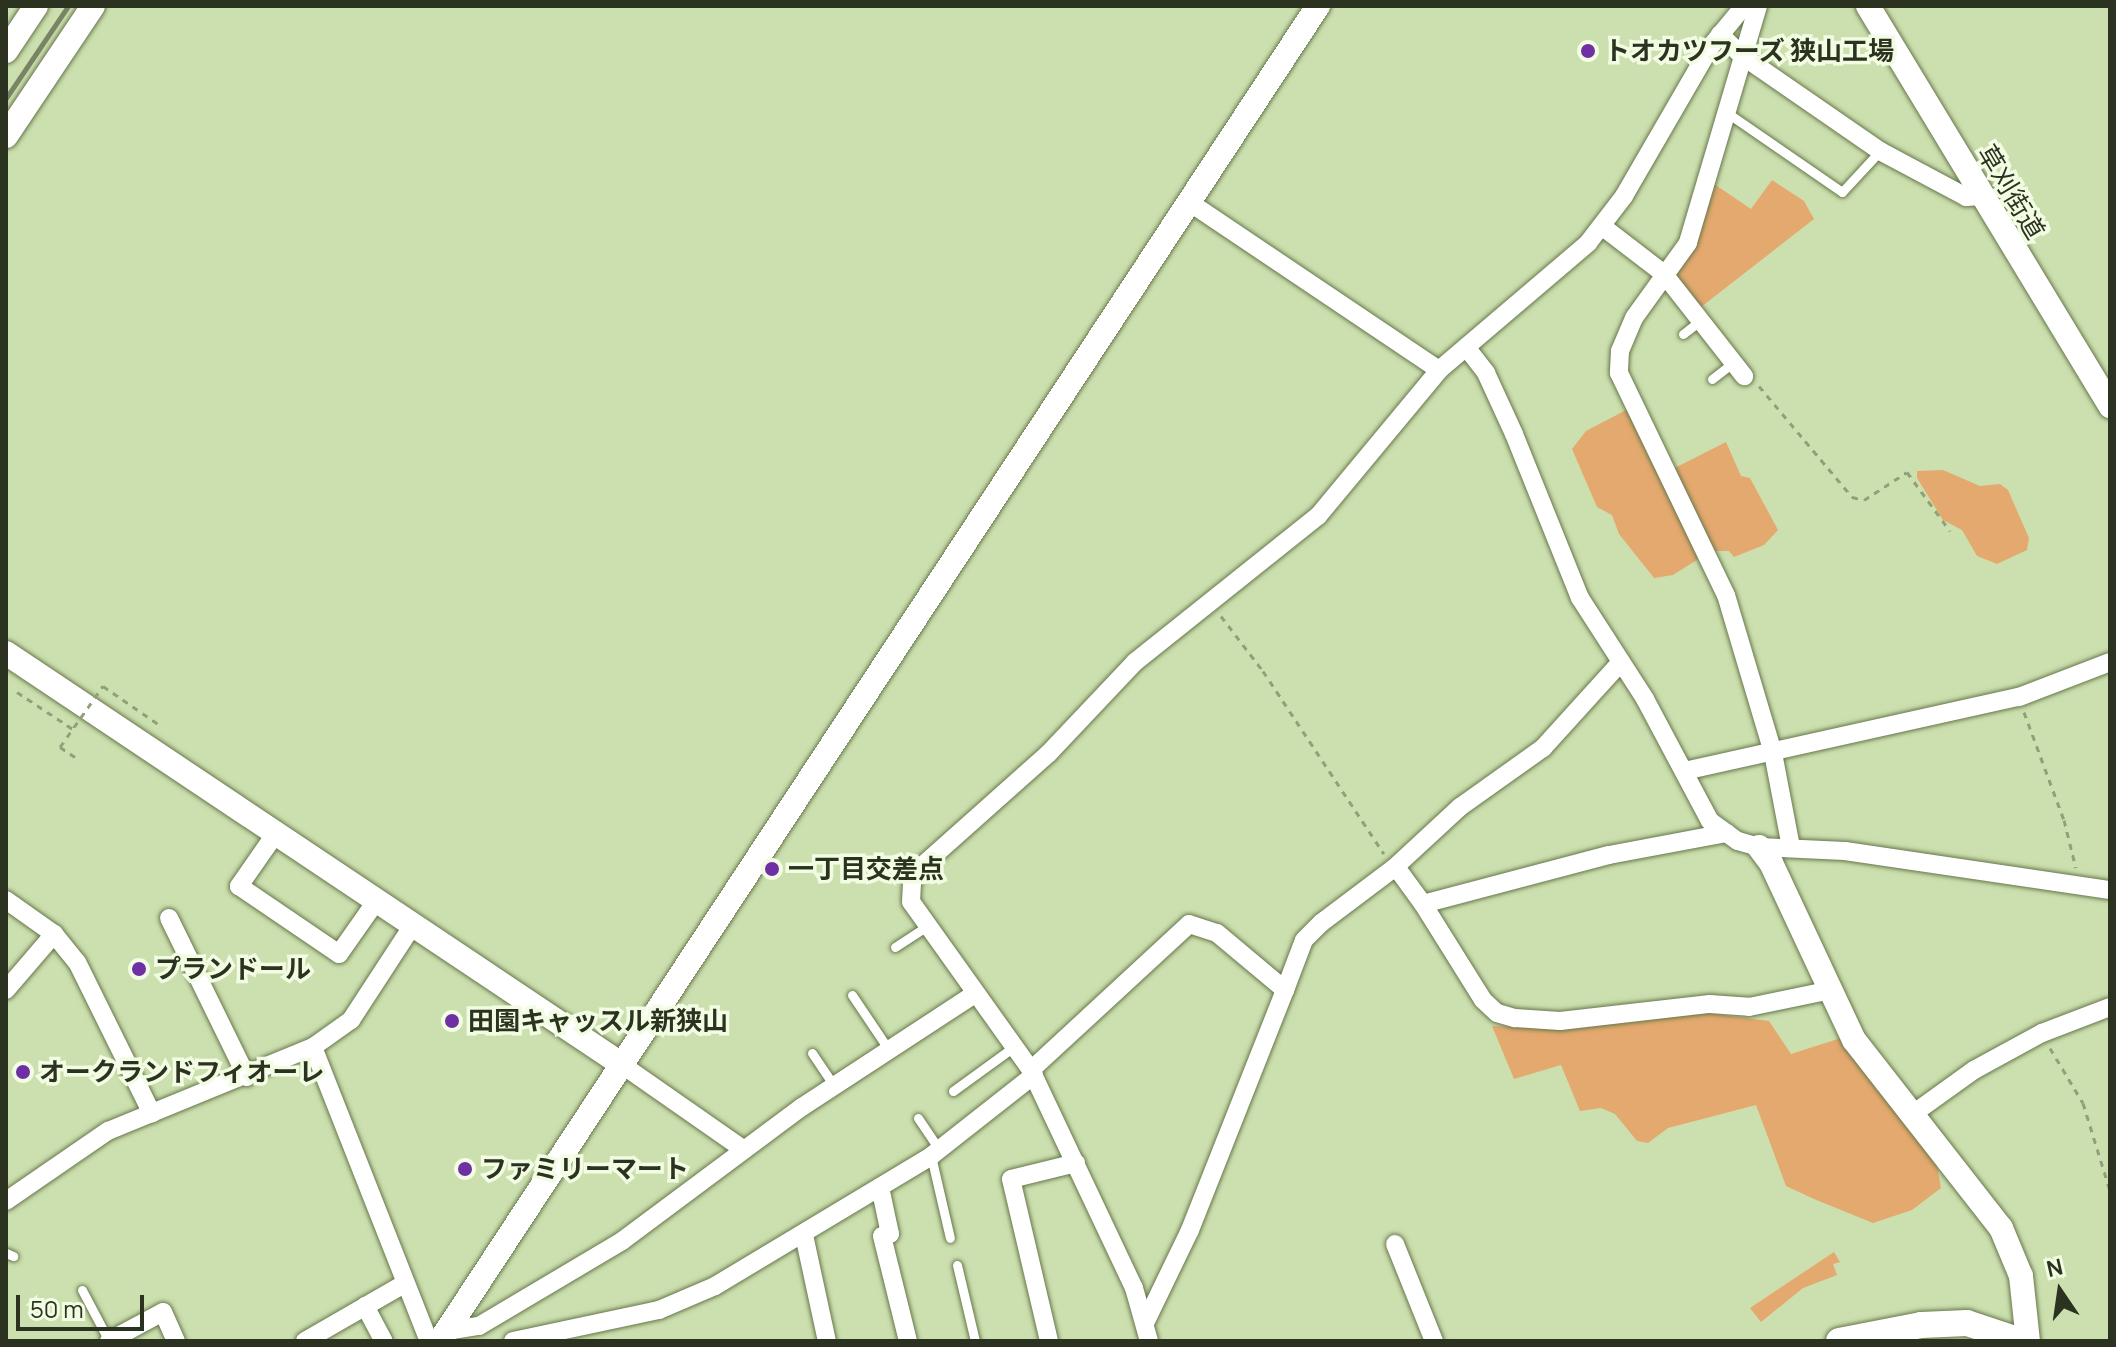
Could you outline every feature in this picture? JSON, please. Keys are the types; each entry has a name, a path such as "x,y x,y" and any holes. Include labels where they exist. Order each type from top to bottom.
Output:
{"main road":[{"path":"1839,1341 1921,1325 2021,1341"}],"street":[{"path":"6,51 36,6"},
{"path":"6,136 93,6"},
{"path":"438,1338 1318,6"},
{"path":"1149,1341 1146,1321 1033,1072 927,926 909,896 921,867 1049,753 1135,662 1318,516 1439,370 1603,227 1720,34 1744,6"},
{"path":"1758,6 1741,55 1688,243 1634,318 1620,351 1619,373 1726,595 1773,753 1791,847"},
{"name":"草刈街道","path":"1868,6 2110,406"},
{"path":"1720,34 1741,55 1880,151 1966,197 1981,196"},
{"path":"1189,202 1439,370"},
{"path":"1603,227 1664,274 1738,370"},
{"path":"1466,347 1486,373 1514,434 1567,572 1684,771 1705,816 1727,833 1759,847 1791,847 2110,890"},
{"path":"8,659 377,900 743,1149"},
{"path":"1146,1321 1190,1230 1304,940 1395,868 1460,807 1543,748 1621,662"},
{"path":"1684,771 2019,697 2110,662"},
{"path":"276,833 239,886 339,954 377,900"},
{"path":"1423,904 1609,855 1727,833"},
{"path":"1759,847 1771,863 1860,1050 2001,1228 2021,1276 2028,1341"},
{"path":"1395,868 1423,904 1483,1000 1497,1013 1515,1018 1560,1021 1710,1004 1749,1007 1831,990"},
{"path":"6,900 54,934 77,962 152,1114"},
{"path":"169,918 247,1077"},
{"path":"513,1341 659,1310 715,1286 804,1235 935,1152 1033,1072 1189,924 1217,933 1285,990"},
{"path":"6,1201 108,1131 247,1077 313,1047 351,1020 413,925"},
{"path":"6,990 54,934"},
{"path":"438,1338 479,1326 622,1241 743,1149 975,994"},
{"path":"1910,1116 1974,1070 2042,1033 2110,1007"},
{"path":"313,1047 404,1284 438,1338"},
{"path":"1049,1341 1011,1179 1076,1163"},
{"path":"880,1187 890,1234 882,1236 908,1341"},
{"path":"804,1235 827,1341"},
{"path":"1395,1244 1434,1341"},
{"path":"305,1341 404,1284"},
{"path":"365,1306 384,1341"},
{"path":"109,1341 163,1312 176,1341"}],"lane":[{"path":"1726,112 1842,192 1880,151"},
{"path":"1683,334 1701,320"},
{"path":"1712,379 1738,370"},
{"path":"895,947 927,926"},
{"path":"852,995 889,1050"},
{"path":"953,1091 1015,1045"},
{"path":"812,1053 834,1086"},
{"path":"918,1118 935,1152 950,1238"},
{"path":"957,1265 975,1341"},
{"path":"82,1290 109,1341"}],"path":[{"path":"1738,370 1798,429 1852,497 1864,500 1907,472 1950,531"},
{"path":"1209,601 1263,671 1395,868"},
{"path":"75,757 60,747 103,686 158,724"},
{"path":"17,692 73,729"},
{"path":"2019,697 2056,796 2081,884"},
{"path":"2042,1033 2083,1103 2110,1191"}],"shaded area":[{"path":"1772,180 1804,201 1814,219 1701,307 1674,279 1714,184 1751,209"},
{"path":"1628,409 1663,474 1726,442 1741,476 1750,478 1778,530 1764,545 1734,557 1729,551 1711,551 1673,575 1654,578 1619,534 1612,515 1597,507 1572,449 1586,431"},
{"path":"1943,470 1980,486 2000,484 2008,490 2029,538 2027,550 1997,564 1977,556 1962,530 1943,520 1917,478 1917,471"},
{"path":"1699,1012 1769,1021 1791,1054 1841,1038 1936,1160 1941,1188 1912,1210 1873,1223 1814,1199 1786,1186 1756,1105 1668,1128 1648,1143 1637,1141 1615,1114 1601,1108 1580,1111 1561,1065 1514,1079 1492,1026 1562,1028"},
{"path":"1834,1252 1840,1262 1833,1264 1837,1275 1803,1288 1761,1322 1750,1308"}],"railway":[{"path":"6,98 68,6"}],"place":[{"name":"トオカツフーズ 狭山工場","path":"1588,51"},
{"name":"一丁目交差点","path":"772,869"},
{"name":"プランドール","path":"139,969"},
{"name":"田園キャッスル新狭山","path":"452,1021"},
{"name":"オークランドフィオーレ","path":"23,1072"},
{"name":"ファミリーマート","path":"465,1169"}]}
